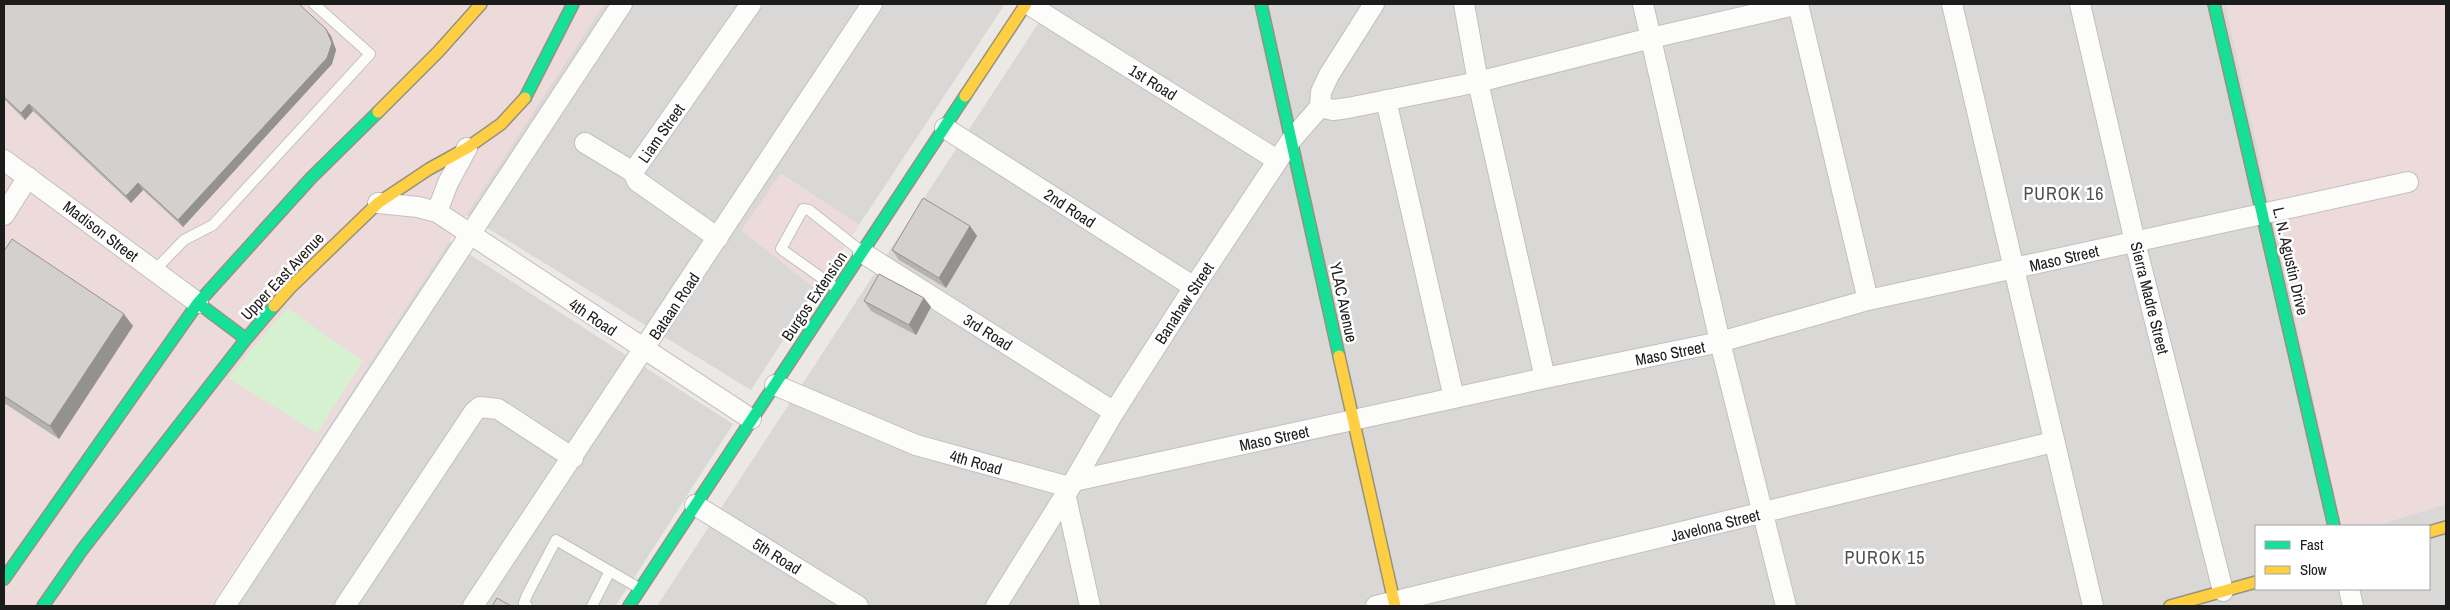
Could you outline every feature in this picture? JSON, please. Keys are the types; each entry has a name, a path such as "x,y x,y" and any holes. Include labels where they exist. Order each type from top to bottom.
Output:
{"street":[{"path":"4,578 198,303 318,171 438,52 481,4"},
{"name":"Upper East Avenue","path":"43,606 82,550 246,339 290,288 378,203 429,168 467,148 501,124 524,100 573,4"},
{"path":"225,606 622,4"},
{"name":"Liam Street","path":"718,238 638,181 633,172 751,4"},
{"name":"Bataan Road","path":"473,606 573,458 872,4"},
{"name":"Burgos Extension","path":"628,606 1027,4"},
{"name":"1st Road","path":"1027,4 1277,160"},
{"name":"YLAC Avenue","path":"1261,4 1353,420 1388,605"},
{"name":"Banahaw Street","path":"996,606 1114,412 1194,287 1277,160 1292,139 1320,107 1321,92 1329,75 1374,4"},
{"path":"1464,4 1478,82 1544,378"},
{"path":"1643,4 1720,342 1786,606"},
{"path":"1320,107 1333,110 1478,82 1651,38 1798,4 1868,300"},
{"path":"1952,4 2053,442 2093,606"},
{"name":"Sierra Madre Street","path":"2080,4 2136,242 2222,591"},
{"name":"L. N. Agustin Drive","path":"2214,4 2334,525"},
{"path":"1386,100 1454,398"},
{"name":"2nd Road","path":"945,128 1194,287"},
{"path":"585,143 633,172"},
{"path":"438,212 448,182 467,148"},
{"name":"Madison Street","path":"4,160 198,303"},
{"path":"4,215 28,177"},
{"name":"Maso Street","path":"1070,487 1353,420 1720,342 1868,300 2408,182"},
{"name":"4th Road","path":"378,203 410,206 438,212 751,419"},
{"name":"3rd Road","path":"862,253 1114,412"},
{"path":"198,303 246,339"},
{"name":"4th Road","path":"774,385 916,445 1070,487"},
{"path":"345,606 474,412 480,407 498,410 573,458"},
{"name":"Javelona Street","path":"1388,605 2053,442"},
{"path":"1070,487 1090,606"},
{"name":"5th Road","path":"695,505 858,606"},
{"path":"2430,532 2446,527"},
{"path":"2170,606 2255,582"},
{"path":"2349,590 2353,606"}],"lane":[{"path":"154,271 184,240 213,225 370,54 314,4"},
{"path":"837,290 781,250 803,209 809,210 862,253"},
{"path":"527,606 524,603 526,595 556,540 640,589"},
{"path":"592,606 610,570"}],"shaded area":[{"path":"4,4 604,4 211,606 4,606"},
{"path":"604,4 1005,4 859,225 781,174 742,230 816,289 751,390 466,215"},
{"path":"1051,4 2226,4 2342,525 2255,525 2255,590 2430,590 2430,525 2377,525 2446,504 2446,606 657,606"},
{"path":"2225,4 2446,4 2446,504 2377,525 2342,525"},
{"path":"780,174 859,225 816,289 742,231"},
{"path":"449,241 733,424 643,564 615,606 212,606"},
{"path":"558,510 643,564 615,606 495,606"}],"green space":[{"path":"287,308 363,361 317,433 228,378"}],"building":[{"path":"4,4 299,4 326,29 332,43 327,58 178,220 138,183 126,196 29,104 21,113 4,97"},
{"path":"923,198 970,226 939,278 892,250"},
{"path":"12,239 124,314 50,426 4,396 4,251"},
{"path":"879,274 924,298 909,325 864,301"},
{"path":"497,598 511,606 492,606"}],"traffic: fast":[{"path":"525,98 573,4"},
{"path":"1261,4 1339,356"},
{"path":"2214,4 2334,525"},
{"path":"629,606 965,96"},
{"path":"4,579 198,303 311,178 378,112"},
{"path":"198,303 246,339"},
{"path":"43,606 82,550 246,339 274,306"}],"traffic: slow":[{"path":"378,112 438,52 481,4"},
{"path":"965,96 1026,4"},
{"path":"274,306 290,288 378,203 429,169 467,148 501,124 525,98"},
{"path":"1339,356 1395,606"},
{"path":"2430,532 2446,527"},
{"path":"2170,606 2255,582"}],"district":[{"name":"PUROK 16","path":"2064,194"},
{"name":"PUROK 15","path":"1885,558"}]}
